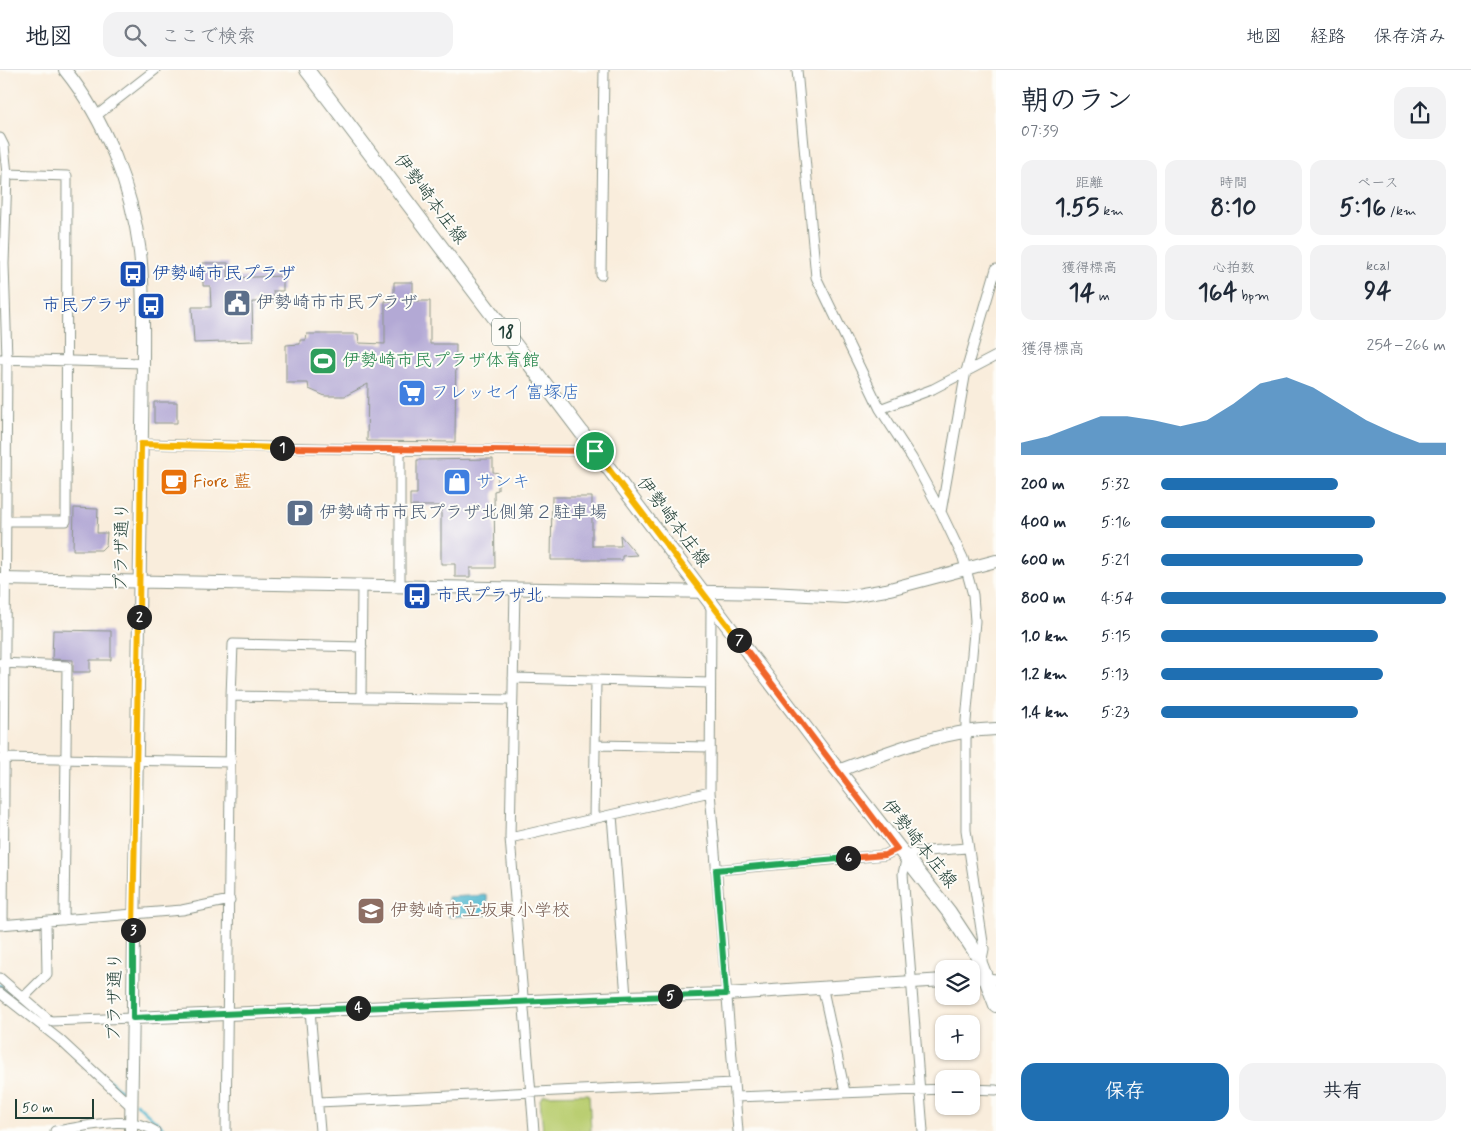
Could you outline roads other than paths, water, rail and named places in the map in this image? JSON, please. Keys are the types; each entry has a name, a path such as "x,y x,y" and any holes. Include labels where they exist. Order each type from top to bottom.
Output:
{"main road":[{"name":"伊勢崎本庄線","path":"307,70 897,849 962,930 988,974 996,1005"}],"street":[{"name":"プラザ通り","path":"65,70 96,116 123,179 140,250 143,363 131,1126"},
{"path":"601,275 604,70"},
{"path":"797,70 816,277 880,409 912,458 942,512 967,570 973,595 975,621 966,730 967,848 988,974"},
{"path":"96,116 150,72"},
{"path":"0,138 4,146 7,174 2,264 4,360 3,487 6,521 3,579 2,925 182,910 230,900"},
{"path":"6,521 66,521 67,176 7,174"},
{"path":"942,512 966,371 996,269"},
{"path":"880,409 927,392 996,356"},
{"path":"4,360 143,363"},
{"path":"141,444 400,450 595,451"},
{"path":"400,450 400,587"},
{"path":"3,579 514,589 708,599 770,593 845,597 886,590 996,561"},
{"path":"361,698 362,587"},
{"path":"514,589 510,838 534,1131"},
{"path":"708,599 710,792 738,1131"},
{"path":"226,1131 233,644 362,647"},
{"path":"3,664 67,666 64,920"},
{"path":"513,678 710,683"},
{"path":"594,819 596,680"},
{"path":"232,696 512,700"},
{"path":"838,771 893,750 935,737 966,730 996,730"},
{"path":"595,745 710,747"},
{"path":"2,758 230,762"},
{"path":"510,838 710,792"},
{"path":"612,815 626,997"},
{"path":"923,1131 903,874 906,860 914,852 967,848"},
{"path":"716,870 885,855 897,849"},
{"path":"23,998 47,974 46,922"},
{"path":"0,978 50,1021 823,990 935,981"},
{"path":"823,990 844,1092"},
{"path":"0,993 60,1040 132,1107"},
{"path":"310,1010 320,1131"},
{"path":"318,1102 734,1084"},
{"path":"735,1097 935,1089"},
{"path":"980,1089 996,1090"},
{"path":"55,1131 146,1125 155,1131"}],"water":[{"path":"487,895 488,915 449,917 448,897"}],"waterway":[{"path":"0,985 41,1020"},
{"path":"109,1080 127,1096"},
{"path":"136,1103 167,1131"}],"place":[{"name":"伊勢崎市民プラザ","path":"133,274"},
{"name":"伊勢崎市市民プラザ","path":"237,303"},
{"name":"市民プラザ","path":"151,306"},
{"name":"伊勢崎市民プラザ体育館","path":"323,361"},
{"name":"フレッセイ 富塚店","path":"412,393"},
{"name":"Fiore 藍","path":"174,482"},
{"name":"サンキ","path":"457,482"},
{"name":"伊勢崎市市民プラザ北側第２駐車場","path":"300,513"},
{"name":"市民プラザ北","path":"417,596"},
{"name":"伊勢崎市立坂東小学校","path":"371,911"}]}
